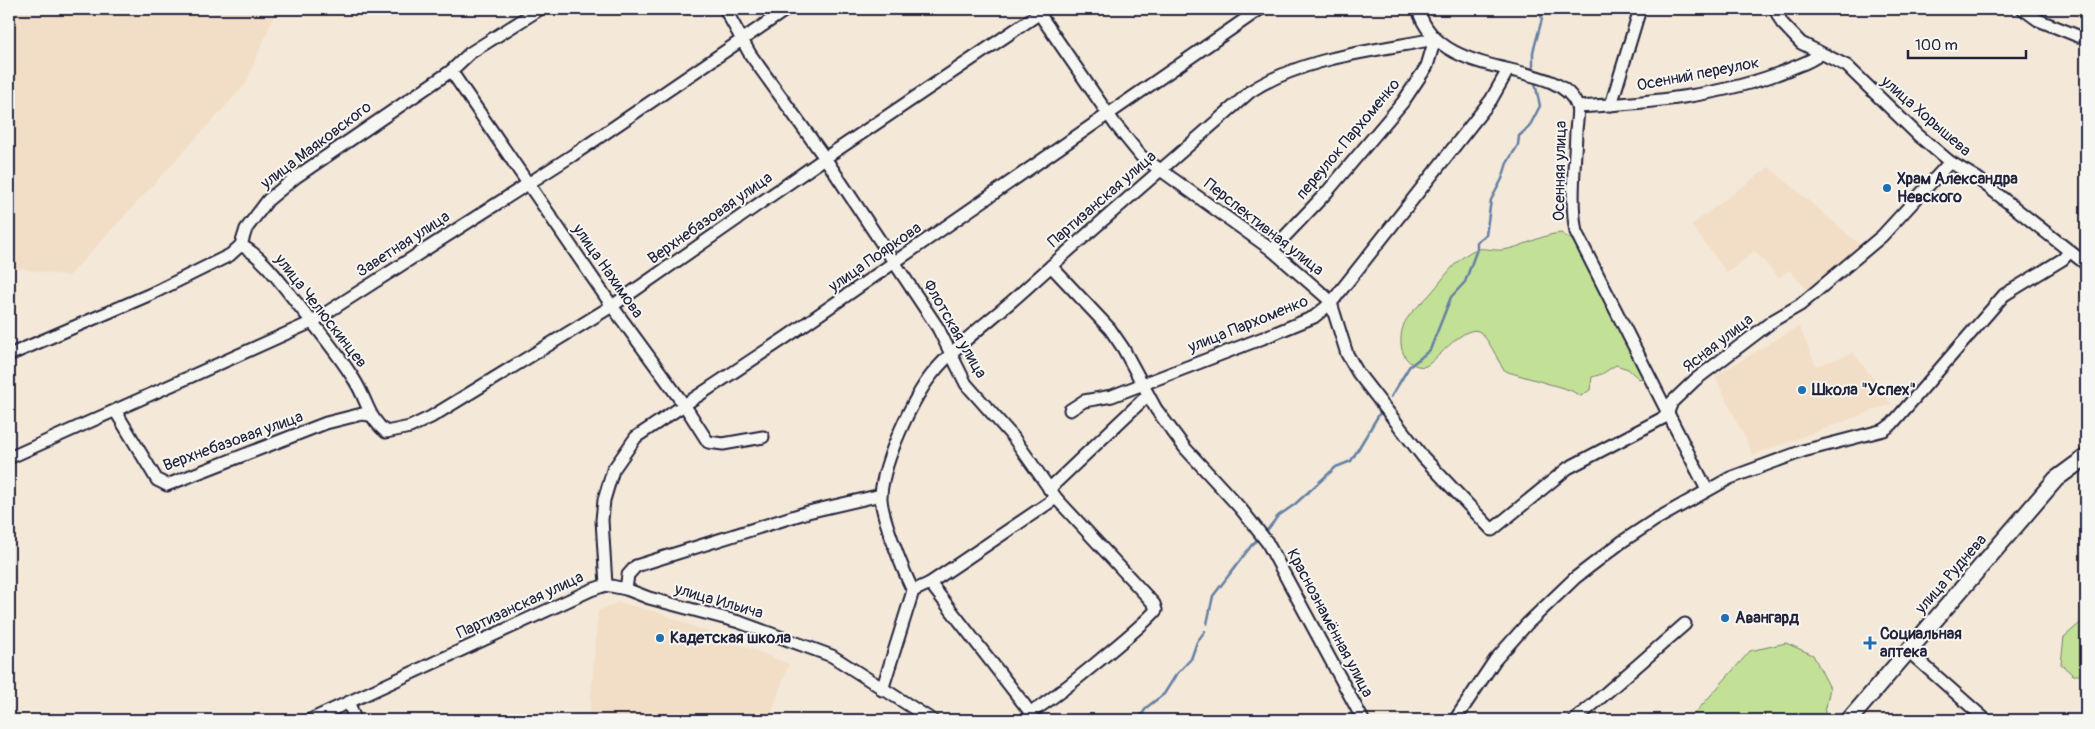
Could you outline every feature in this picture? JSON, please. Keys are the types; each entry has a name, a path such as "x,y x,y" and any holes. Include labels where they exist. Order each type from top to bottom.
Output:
{"main road":[{"name":"улица Руднева","path":"1849,720 2056,480 2086,457"}],"street":[{"name":"улица Маяковского","path":"9,355 151,294 230,255 241,244 246,230 268,200 296,177 451,71 470,53 540,9"},
{"name":"Флотская улица","path":"725,9 750,54 825,158 945,338 966,384 1013,437 1052,493 1154,604 1156,610 1146,621 1036,710 1030,712 930,583"},
{"name":"Заветная улица","path":"9,458 116,412 312,322 528,183 787,9"},
{"name":"улица Пояркова","path":"606,585 602,520 608,483 613,470 636,437 685,406 895,263 1260,9"},
{"name":"Осенняя улица","path":"1418,9 1422,22 1435,39 1476,62 1558,86 1568,92 1577,107 1573,206 1576,232 1707,490"},
{"path":"1611,105 1640,9"},
{"name":"улица Хорышева","path":"1775,9 1782,23 1794,36 1820,54 1834,58 1847,66 1918,135 1950,162 1977,178 2086,264"},
{"path":"2023,9 2038,20 2078,36"},
{"name":"Перспективная улица","path":"1041,10 1108,114 1141,156 1272,250 1320,291 1331,303 1347,354 1358,372 1423,458 1492,530"},
{"name":"Верхнебазовая улица","path":"383,430 393,432 419,423 612,306 1041,10"},
{"name":"Партизанская улица","path":"913,590 900,562 881,495 887,469 908,416 933,373 1050,266 1259,86 1336,58 1435,39"},
{"name":"переулок Пархоменко","path":"1272,250 1327,192 1397,110 1427,66 1435,39"},
{"name":"Осенний переулок","path":"1577,107 1664,100 1728,87 1775,75 1820,54"},
{"name":"улица Пархоменко","path":"1070,410 1084,401 1146,390 1314,317 1331,303 1491,100 1508,70"},
{"name":"улица Нахимова","path":"451,71 612,306 685,406 708,442 713,444 763,437"},
{"name":"Ясная улица","path":"1492,530 1568,468 1656,422 1668,412 1672,402 1695,380 1774,320 1800,304 1882,236 1950,162"},
{"name":"улица Челюскинцев","path":"241,244 264,263 312,322 357,385 366,400 370,415 383,430"},
{"path":"1455,720 1495,660 1526,624 1575,578 1623,541 1730,478 1803,451 1884,430 1892,424 2004,295 2063,259 2069,252"},
{"path":"1050,266 1110,329 1146,390"},
{"name":"улица Пархоменко","path":"913,590 930,583 1052,493 1146,390"},
{"name":"Краснознамённая улица","path":"1146,390 1185,448 1256,527 1267,542 1364,720"},
{"name":"Верхнебазовая улица","path":"116,412 157,480 167,485 326,423 362,414 370,415"},
{"path":"626,589 628,575 636,566 808,512 881,495"},
{"name":"Партизанская улица","path":"310,720 543,612 606,585 626,589"},
{"name":"улица Ильича","path":"626,589 649,598 711,613 832,656 882,690 932,720"},
{"path":"882,690 913,590"},
{"path":"1575,720 1684,624"},
{"path":"1908,651 1986,720"},
{"path":"349,703 355,720"}],"shaded area":[{"path":"9,9 277,9 245,85 69,276 9,267"},
{"path":"1769,167 1864,248 1811,294 1789,270 1779,278 1755,251 1727,273 1691,225"},
{"name":"Школа \"Успех\"","path":"1799,326 1816,366 1854,353 1891,404 1753,455 1715,376"},
{"name":"Кадетская школа","path":"619,602 657,612 789,664 769,718 752,715 749,720 589,720 598,611"}],"green space":[{"path":"1561,233 1572,240 1584,258 1643,378 1639,379 1628,369 1616,365 1602,374 1592,377 1590,390 1581,396 1570,390 1503,369 1487,340 1480,332 1474,330 1467,332 1452,343 1426,366 1412,364 1408,360 1401,346 1404,324 1460,259 1475,250 1509,249 1545,236"},
{"path":"2086,618 2086,675 2073,675 2061,664 2064,637"},
{"path":"1786,643 1813,655 1830,688 1824,717 1821,720 1689,720 1750,651"}],"waterway":[{"path":"1533,72 1533,52 1542,19 1539,9"},
{"path":"1391,397 1409,367 1430,350 1451,297 1465,282 1477,249 1477,242 1486,235 1491,200 1502,179 1507,163 1518,145 1519,136 1529,127 1540,106 1535,83"},
{"path":"1265,533 1278,516 1294,505 1336,467 1351,461 1381,411"},
{"path":"1207,624 1213,596 1259,538"},
{"path":"1138,720 1147,707 1164,694 1176,675 1191,659 1197,642 1205,631"}],"place":[{"name":"Храм Александра Невского","path":"1887,188"},
{"name":"Школа \"Успех\"","path":"1802,390"},
{"name":"Авангард","path":"1725,618"},
{"name":"Кадетская школа","path":"660,638"},
{"name":"Социальная аптека","path":"1870,643"}]}
